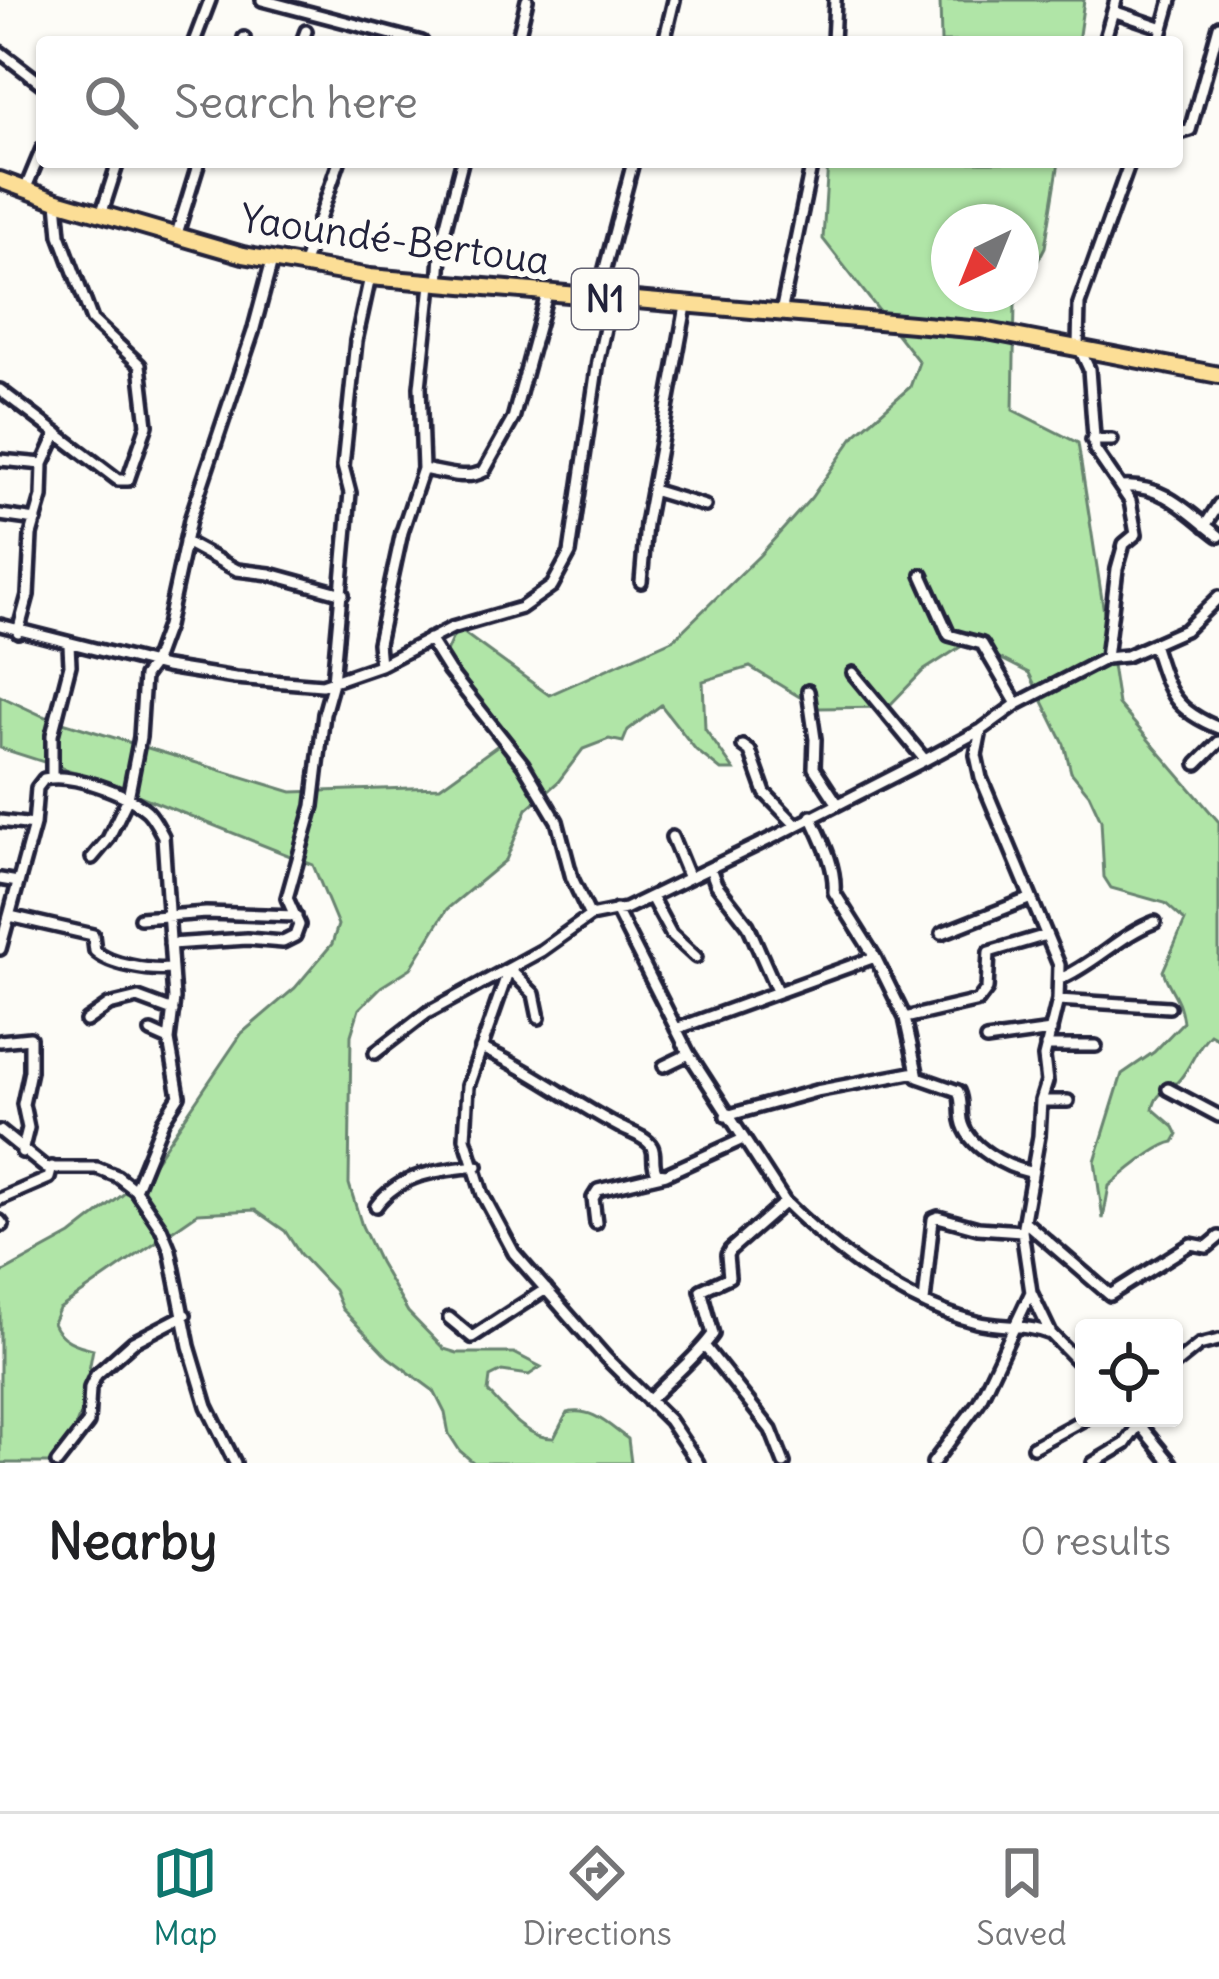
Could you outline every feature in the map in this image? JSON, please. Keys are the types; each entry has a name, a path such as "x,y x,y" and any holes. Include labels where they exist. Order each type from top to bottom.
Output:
{"highway":[{"name":"Yaoundé-Bertoua","path":"0,180 176,237 272,261 370,277 982,330 1219,375"}],"street":[{"path":"196,36 210,0"},
{"path":"262,0 399,36"},
{"path":"519,36 527,0"},
{"path":"665,36 674,0"},
{"path":"833,36 835,0"},
{"path":"1160,36 1171,0"},
{"path":"1106,36 1114,5 1162,28"},
{"path":"1183,132 1190,130 1218,35"},
{"path":"0,52 36,79"},
{"path":"25,190 36,163"},
{"path":"101,215 116,168"},
{"path":"176,237 197,168"},
{"path":"303,266 337,168"},
{"path":"380,665 378,643 402,532 423,469 420,387 442,240 460,168"},
{"path":"0,625 153,664 272,682 333,682 380,665 429,639 521,608 552,586 570,554 604,299 632,168"},
{"path":"781,314 811,168"},
{"path":"1106,658 1106,634 1124,544 1136,535 1130,501 1102,465 1092,440 1089,369 1078,345 1079,304 1128,168"},
{"path":"0,390 123,482 134,467 147,425 138,362 92,320 60,235 57,202"},
{"path":"92,858 108,839 128,798 140,737 144,676 166,626 185,542 272,261"},
{"path":"170,944 247,939 284,942 295,936 299,925 286,898 314,806 324,714 333,682 350,493 344,466 356,340 370,277"},
{"path":"423,469 477,476 484,471 513,418 547,294"},
{"path":"641,582 652,490 686,306"},
{"path":"18,632 28,595 28,555 43,497 43,464 57,433"},
{"path":"1092,440 1112,440"},
{"path":"0,460 43,464"},
{"path":"1122,488 1151,488 1219,536"},
{"path":"652,490 705,506"},
{"path":"1205,526 1219,504"},
{"path":"0,515 36,520"},
{"path":"185,542 237,570 343,594"},
{"path":"922,575 949,635 982,644 1017,704"},
{"path":"375,1053 427,1013 509,969 590,916 651,897 925,760 1017,704 1106,658 1126,656 1185,630 1219,597"},
{"path":"429,639 547,802 590,916"},
{"path":"1153,644 1171,698 1202,723 1219,728"},
{"path":"52,777 52,735 70,665 69,645"},
{"path":"853,673 925,760"},
{"path":"808,691 814,768 837,803"},
{"path":"981,730 976,755 981,778 1043,936 1059,965 1058,1000 1046,1046 1047,1082 1023,1226 1031,1292 1051,1334 1075,1359"},
{"path":"1197,764 1219,742"},
{"path":"743,746 750,751 765,793 795,824"},
{"path":"0,949 34,825 37,788 44,779 52,777 128,798 152,815 164,836 173,1011 170,1040 179,1096 135,1190"},
{"path":"812,816 826,851 834,892 905,1018 916,1072 922,1081 958,1091 962,1120 977,1142 1004,1164 1030,1172"},
{"path":"0,821 34,825"},
{"path":"672,838 688,876"},
{"path":"710,868 716,884 748,925 777,991"},
{"path":"0,879 18,882"},
{"path":"818,896 834,892"},
{"path":"651,897 671,934 696,957"},
{"path":"942,933 1031,898"},
{"path":"616,910 689,1054 785,1202 843,1255 924,1302 975,1322 1037,1328 1051,1334"},
{"path":"140,918 206,913 296,916"},
{"path":"10,916 93,935 95,950 110,961 170,969"},
{"path":"1060,979 1155,922"},
{"path":"905,1018 978,1001 987,989 989,952 1043,936"},
{"path":"676,1029 874,957"},
{"path":"509,969 534,994 539,1018"},
{"path":"509,969 468,1087 465,1138 483,1195 496,1226 546,1289 682,1436 698,1463"},
{"path":"86,1021 109,1005 138,998 173,1011"},
{"path":"1058,1000 1169,1007"},
{"path":"986,1040 1051,1030"},
{"path":"151,1032 170,1040"},
{"path":"0,1041 30,1038 23,1105 28,1128 22,1152"},
{"path":"1046,1046 1096,1046"},
{"path":"481,1048 528,1069 647,1141 653,1148 652,1167 666,1174"},
{"path":"664,1066 689,1054"},
{"path":"726,1116 816,1091 916,1072"},
{"path":"1168,1089 1219,1116"},
{"path":"1041,1101 1068,1101"},
{"path":"0,1131 46,1168 97,1168 135,1190 170,1250 189,1346 207,1406 235,1463"},
{"path":"596,1223 593,1198 598,1190 666,1174 743,1139"},
{"path":"376,1206 416,1176 477,1166"},
{"path":"0,1199 35,1187 49,1178 52,1167"},
{"path":"649,1401 706,1348 714,1327 701,1290 729,1276 730,1250 785,1202"},
{"path":"924,1302 933,1220 938,1217 979,1228 1023,1226 1110,1295 1191,1244 1207,1247 1219,1237"},
{"path":"449,1318 472,1337 546,1289"},
{"path":"932,1463 979,1402 1031,1292"},
{"path":"57,1463 88,1423 90,1388 96,1375 134,1342 185,1316"},
{"path":"1183,1358 1199,1345 1219,1340"},
{"path":"706,1348 771,1430 784,1463"},
{"path":"1033,1447 1075,1424"},
{"path":"1093,1463 1125,1444 1134,1427"},
{"path":"1142,1427 1171,1463"}],"green space":[{"path":"940,0 1084,0 1079,36 941,36"},
{"path":"828,168 1058,168 1039,258 1039,204 931,204 931,312 1015,312 1013,410 1078,443 1118,704 1219,822 1219,1039 1210,1034 1180,1079 1155,1103 1153,1109 1178,1135 1174,1142 1109,1186 1103,1219 1095,1161 1122,1074 1154,1052 1183,1022 1163,971 1185,921 1165,903 1111,888 1104,877 1101,820 1089,794 1071,772 1064,744 1029,673 968,642 923,671 888,707 818,708 750,667 703,681 705,729 734,770 721,770 696,750 661,705 628,730 623,742 609,739 583,749 558,782 527,809 506,860 447,909 411,968 381,987 359,1009 351,1035 349,1184 362,1226 408,1312 444,1349 514,1353 541,1367 529,1375 502,1371 490,1377 488,1392 526,1429 554,1438 567,1413 592,1415 628,1439 631,1463 474,1463 449,1434 434,1391 388,1357 342,1309 334,1290 285,1231 255,1210 198,1213 59,1309 53,1323 60,1334 93,1349 81,1412 54,1463 0,1463 0,1274 71,1235 143,1179 242,1033 295,988 332,944 338,925 313,865 100,780 0,748 0,696 43,716 292,792 440,787 501,743 440,665 457,628 549,695 674,639 811,498 856,434 910,387 919,362 823,239"}]}
